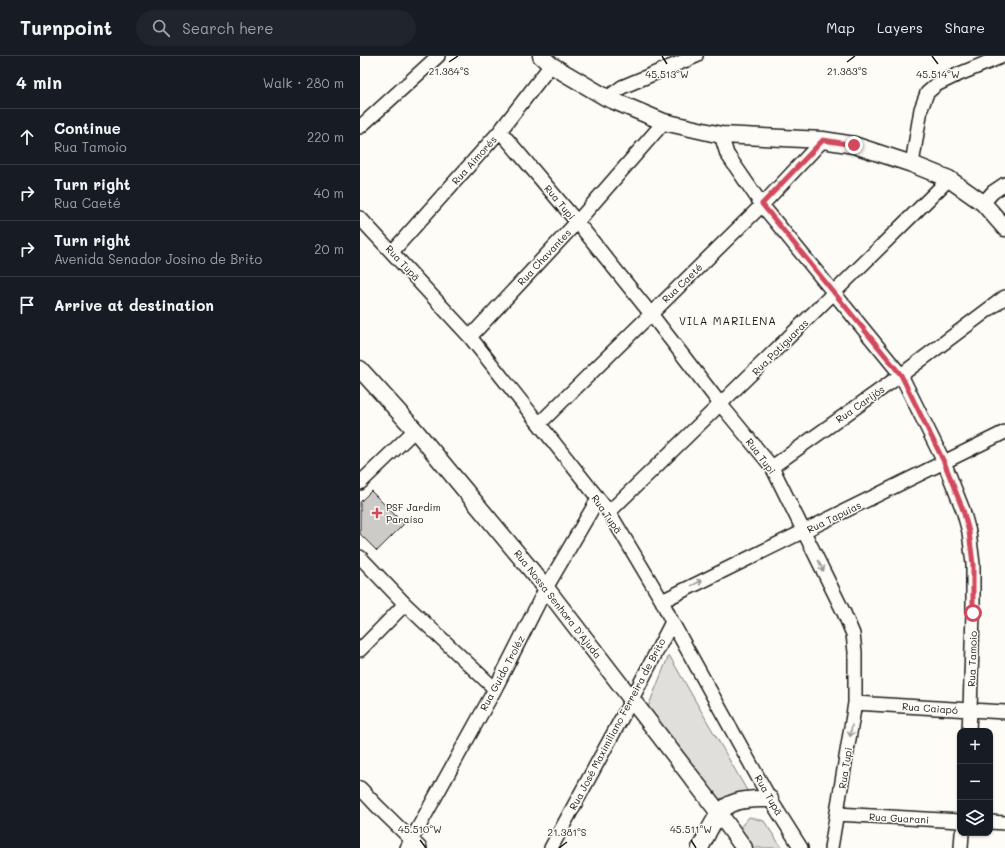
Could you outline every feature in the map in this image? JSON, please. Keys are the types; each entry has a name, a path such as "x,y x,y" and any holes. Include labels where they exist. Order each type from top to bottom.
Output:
{"street":[{"path":"360,127 438,56"},
{"path":"606,98 622,87 696,56"},
{"path":"912,164 921,109 927,94 936,85 1003,56"},
{"path":"546,61 579,83 606,98 664,122 721,135 823,140 854,145 912,164 948,179 983,203 1005,228"},
{"name":"Rua Aimorés","path":"392,252 500,131 546,61"},
{"name":"Rua Chavantes","path":"470,337 577,222 664,122"},
{"name":"Rua Tupi","path":"500,131 577,222 772,467 844,613 852,634 856,652 855,703 832,848"},
{"name":"Rua Tamoio","path":"721,135 726,154 762,204 901,375 944,462 963,510 969,532 973,564 969,728"},
{"name":"Rua Caeté","path":"539,424 762,204 823,140"},
{"name":"Rua Potiguaras","path":"609,512 834,293 948,179"},
{"path":"983,203 993,192 1005,184"},
{"name":"Rua Tupã","path":"360,218 470,337 609,512 662,601 672,622 770,799 801,848"},
{"name":"Rua Carijós","path":"772,467 901,375 1005,298"},
{"name":"Rua Nossa Senhora D'Ajuda","path":"360,369 415,430 546,588 719,813 744,848"},
{"path":"360,483 415,430"},
{"name":"Rua Tapuias","path":"662,601 1005,432"},
{"name":"Rua Guido Troléz","path":"413,845 546,588 598,499"},
{"path":"360,557 405,604 495,689"},
{"path":"360,650 405,604"},
{"name":"Rua José Maximiliano Ferreira de Brito","path":"551,848 672,622"},
{"name":"Rua Caiapó","path":"855,703 1005,712"},
{"path":"360,788 413,845"},
{"path":"700,848 719,813 727,805 742,800 770,799"},
{"name":"Rua Guarani","path":"837,814 957,821"},
{"path":"993,822 1005,823"},
{"path":"961,848 962,836"}],"shaded area":[{"path":"669,655 749,794 717,800 648,707"},
{"path":"749,817 764,821 782,848 749,848 737,831"}],"building":[{"name":"PSF Jardim Paraíso","path":"371,491 404,524 377,551 360,534 360,502"}],"place":[{"name":"PSF Jardim Paraíso","path":"377,513"}],"district":[{"name":"VILA MARILENA","path":"728,321"}],"route":[{"path":"854,145 823,140 762,204 901,375 944,462 963,510 969,532 973,564 973,613"}]}
